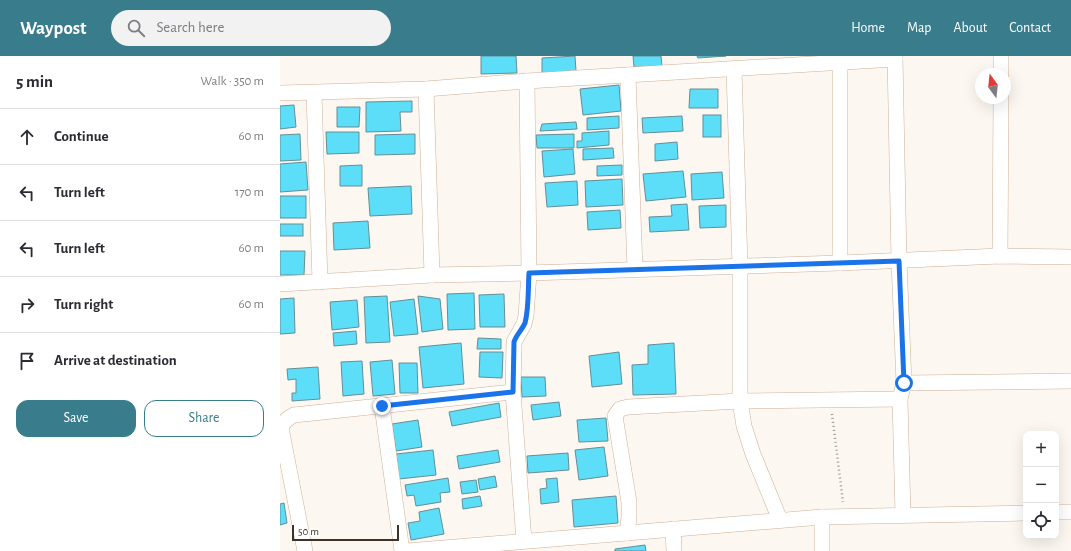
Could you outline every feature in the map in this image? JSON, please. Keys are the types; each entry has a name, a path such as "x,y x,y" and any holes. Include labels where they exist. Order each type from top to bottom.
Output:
{"street":[{"path":"1001,56 1001,68"},
{"path":"280,93 426,89 527,81 895,58 899,261 904,383 900,399 903,515"},
{"path":"840,62 840,263"},
{"path":"734,69 740,266 740,401 744,426 753,454 780,520"},
{"path":"628,75 635,269"},
{"path":"524,541 513,392 514,342 524,324 526,316 529,273 527,81"},
{"path":"426,89 432,275"},
{"path":"314,93 320,282"},
{"path":"1000,256 1001,104"},
{"path":"280,284 432,275 840,263 1000,256 1071,257"},
{"path":"904,383 1071,381"},
{"path":"305,551 282,428 283,423 287,419 294,416 513,392"},
{"path":"627,532 629,502 615,416 620,409 628,407 740,401 900,399"},
{"path":"382,406 402,551"},
{"path":"1059,512 1071,512"},
{"path":"407,551 822,517 1023,513"},
{"path":"822,517 822,551"},
{"path":"672,529 674,551"}],"path":[{"path":"830,400 845,517"}],"building":[{"path":"481,56 516,56 517,73 481,74"},
{"path":"575,56 576,71 542,73 542,58"},
{"path":"633,56 661,56 662,66 634,67"},
{"path":"697,56 726,56 698,58"},
{"path":"619,85 621,111 583,115 580,89"},
{"path":"690,89 718,89 718,108 689,108"},
{"path":"412,101 412,112 400,112 401,131 366,132 366,102"},
{"path":"294,105 296,127 280,129 280,106"},
{"path":"337,107 360,107 359,127 337,127"},
{"path":"703,115 721,115 721,137 703,137"},
{"path":"619,116 619,128 587,130 587,118"},
{"path":"682,116 683,131 643,133 642,118"},
{"path":"576,122 577,129 540,131 542,124"},
{"path":"609,131 609,145 577,148 577,141 582,141 582,133"},
{"path":"326,132 359,132 359,153 327,154"},
{"path":"300,134 301,160 280,161 280,135"},
{"path":"415,134 415,154 375,155 375,135"},
{"path":"574,134 574,148 537,148 536,135"},
{"path":"677,142 678,159 655,161 655,144"},
{"path":"613,148 614,158 583,160 583,149"},
{"path":"573,149 575,174 544,177 542,151"},
{"path":"306,162 308,190 280,192 280,164"},
{"path":"362,165 362,186 340,186 340,166"},
{"path":"622,165 622,175 597,176 597,166"},
{"path":"683,171 686,197 646,201 643,174"},
{"path":"722,172 724,198 692,200 691,174"},
{"path":"622,179 623,205 586,207 585,181"},
{"path":"577,181 578,205 547,207 545,183"},
{"path":"411,186 412,214 370,216 368,188"},
{"path":"280,196 306,196 306,218 280,218"},
{"path":"687,204 689,230 650,232 649,217 672,216 671,205"},
{"path":"726,205 726,227 700,228 699,206"},
{"path":"620,210 621,228 588,230 587,212"},
{"path":"368,221 370,248 334,250 333,223"},
{"path":"280,224 303,224 303,236 280,236"},
{"path":"280,251 305,251 304,275 280,275"},
{"path":"474,293 475,329 448,330 447,294"},
{"path":"504,294 505,327 480,327 479,295"},
{"path":"387,296 390,342 366,343 364,297"},
{"path":"418,296 440,299 443,329 422,332"},
{"path":"294,298 295,333 280,334 280,299"},
{"path":"414,299 418,334 394,336 390,302"},
{"path":"357,300 359,327 332,330 330,302"},
{"path":"356,331 357,344 334,346 333,333"},
{"path":"478,338 501,339 501,349 477,349"},
{"path":"461,343 464,384 423,388 419,347"},
{"path":"674,343 676,394 633,395 632,365 648,364 648,345"},
{"path":"480,352 503,352 502,378 479,377"},
{"path":"619,352 622,384 592,387 589,356"},
{"path":"392,360 395,394 373,396 370,362"},
{"path":"362,361 364,394 343,396 341,362"},
{"path":"399,363 417,363 418,393 400,393"},
{"path":"318,367 320,399 292,401 292,393 296,393 296,379 288,380 287,369"},
{"path":"521,377 545,377 546,396 522,397"},
{"path":"559,402 561,416 533,420 531,405"},
{"path":"499,403 501,417 452,426 449,412"},
{"path":"606,418 608,441 579,442 577,420"},
{"path":"418,420 422,447 396,451 392,424"},
{"path":"604,447 608,476 579,480 575,450"},
{"path":"433,450 436,475 399,479 396,454"},
{"path":"498,450 500,462 459,469 457,456"},
{"path":"568,453 569,470 528,473 527,456"},
{"path":"495,476 497,487 480,490 478,479"},
{"path":"448,478 450,492 440,493 441,502 416,506 414,495 407,496 405,485"},
{"path":"557,478 559,502 541,504 540,489 547,488 546,479"},
{"path":"476,480 478,492 462,494 460,482"},
{"path":"480,496 482,506 463,509 462,499"},
{"path":"616,496 618,523 574,527 572,500"},
{"path":"284,503 287,523 280,525 280,504"},
{"path":"439,508 444,534 411,540 408,523 420,521 419,512"},
{"path":"645,545 646,551 615,551 615,549"}],"route":[{"path":"382,406 513,392 514,342 524,324 526,316 529,273 899,261 904,383"}]}
